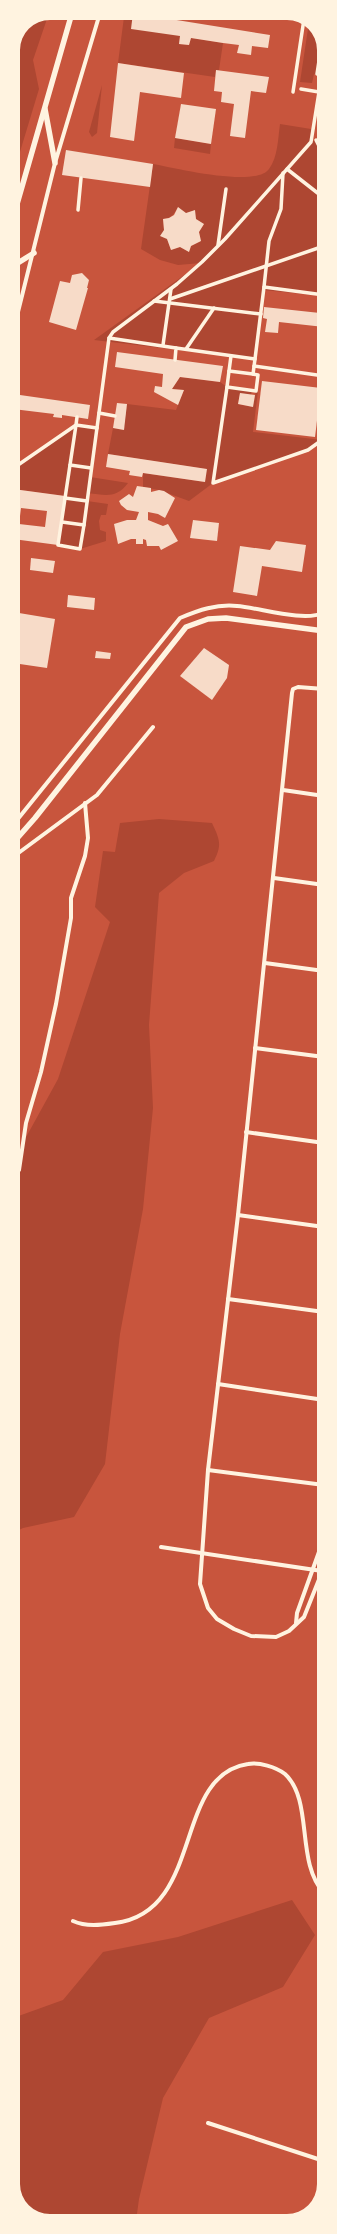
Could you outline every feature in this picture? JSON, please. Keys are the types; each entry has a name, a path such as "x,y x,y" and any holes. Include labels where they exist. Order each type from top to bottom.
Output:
{"street":[{"path":"20,193 70,20"},
{"path":"20,305 55,163 98,20"},
{"path":"293,92 303,25"},
{"path":"301,89 317,92"},
{"path":"44,109 55,163"},
{"path":"77,417 58,545 80,549 109,338 114,332 171,289 202,262 284,173 312,142 317,110"},
{"path":"287,169 317,193"},
{"path":"253,374 269,241 281,209 284,173"},
{"path":"78,210 82,178"},
{"path":"218,245 226,189"},
{"path":"169,301 317,248"},
{"path":"20,261 34,252"},
{"path":"264,287 317,294"},
{"path":"163,346 171,289"},
{"path":"154,301 169,301 261,314"},
{"path":"186,349 214,308"},
{"path":"109,338 255,359"},
{"path":"175,360 176,348"},
{"path":"231,356 213,483 308,450 317,444"},
{"path":"254,366 317,375"},
{"path":"229,371 258,375 253,392"},
{"path":"227,387 253,392 261,391"},
{"path":"99,414 115,416"},
{"path":"20,464 76,425 97,428"},
{"path":"70,465 91,468"},
{"path":"65,498 87,501"},
{"path":"62,522 84,524"},
{"path":"20,816 180,618 206,607 236,606 303,616 317,614"},
{"path":"20,835 186,627 208,619 226,618 317,630"},
{"path":"317,689 298,686 293,689 292,693 238,1215 208,1470 200,1584 208,1608 217,1619 234,1629 264,1638 282,1635 304,1617 317,1584"},
{"path":"20,852 97,795 153,727"},
{"path":"283,790 317,795"},
{"path":"20,1163 26,1123 41,1072 56,1004 71,918 71,898 85,856 88,838 85,803"},
{"path":"274,878 317,884"},
{"path":"265,964 317,970"},
{"path":"255,1048 317,1056"},
{"path":"246,1132 317,1142"},
{"path":"238,1215 317,1226"},
{"path":"228,1299 317,1311"},
{"path":"218,1384 317,1399"},
{"path":"208,1470 317,1484"},
{"path":"161,1547 317,1570"},
{"path":"296,1623 297,1613 317,1557"},
{"path":"73,1921 81,1924 118,1923 132,1919 162,1898 170,1884 212,1783 238,1765 252,1763 265,1765 284,1774 292,1784 301,1814 308,1862 312,1877 317,1884"},
{"path":"208,2123 317,2159"}],"shaded area":[{"path":"124,20 138,20 180,36 179,44 189,45 191,38 223,43 219,70 216,70 215,77 118,63"},
{"path":"46,21 33,60 39,89 20,152 20,50 22,38 33,25 38,22"},
{"path":"308,29 314,37 317,46 317,74 314,74 312,83 300,82"},
{"path":"102,85 97,133 92,137 89,132"},
{"path":"280,124 311,129 311,142 316,140 317,142 317,295 263,290 255,359 94,340 201,263 178,265 160,260 141,249 153,164 214,175 248,177 261,174 269,169 274,159","holes":["178,207 182,212 204,224 199,232 201,241 191,246 189,252 180,247 171,250 164,230 163,219 169,218"]},
{"path":"175,138 211,144 210,154 174,148"},
{"path":"180,377 220,382 227,387 252,390 251,395 240,393 238,404 253,407 256,391 258,391 253,432 317,439 317,444 308,450 213,483 189,501 159,490 143,487 143,473 205,482 206,469 108,454 113,428 123,430 127,404 176,410 184,390 172,389"},
{"path":"76,425 97,428 90,477 128,483 124,488 115,494 105,495 88,493 87,501 108,504 106,515 101,515 99,521 100,530 106,532 106,541 80,549 58,545 65,496 20,490 20,464"},
{"path":"159,819 212,823 217,834 219,846 214,861 184,873 159,893 149,1025 153,1108 143,1209 120,1334 105,1464 74,1517 20,1530 20,1148 58,1079 110,922 95,907 103,851 115,852 120,823"},
{"path":"292,1900 315,1935 283,1987 209,2018 163,2098 139,2199 137,2214 48,2214 38,2212 25,2201 20,2188 20,2015 63,2000 103,1952 178,1937"}],"building":[{"path":"132,20 177,20 270,35 268,48 252,46 251,55 237,53 239,45 191,38 189,45 179,44 180,36 131,29"},
{"path":"118,63 184,73 181,98 140,92 134,141 110,137"},
{"path":"216,70 269,77 266,93 251,91 245,138 230,136 234,104 221,102 222,92 214,91"},
{"path":"181,104 216,109 211,144 175,138"},
{"path":"66,150 153,164 150,187 62,175"},
{"path":"178,207 186,213 195,210 196,219 204,224 199,232 201,241 191,246 189,252 180,247 171,250 167,239 160,236 164,230 163,219 174,215"},
{"path":"82,273 89,280 76,330 49,322 60,281 70,283 72,275"},
{"path":"264,307 317,313 317,326 279,322 278,333 265,332 267,319 263,318"},
{"path":"117,352 223,366 220,382 180,377 172,389 184,390 178,405 154,392 155,386 162,387 163,374 115,367"},
{"path":"262,381 317,388 317,421 315,437 256,430"},
{"path":"240,393 255,395 253,407 238,404"},
{"path":"20,395 90,405 88,419 62,415 62,418 53,417 54,414 20,410"},
{"path":"117,403 127,404 124,430 113,428"},
{"path":"108,454 207,469 205,482 143,473 142,477 129,475 130,471 106,467"},
{"path":"137,486 151,488 151,492 159,490 164,491 175,498 165,518 158,514 148,512 148,520 163,526 168,524 178,541 161,550 159,546 147,546 146,540 143,539 143,544 136,544 136,539 131,539 118,544 114,524 127,520 136,520 139,512 127,510 119,501 129,494 133,497"},
{"path":"20,490 65,496 58,545 20,540 20,524 45,527 47,511 21,508 20,516"},
{"path":"193,520 219,523 217,541 190,538"},
{"path":"276,541 306,545 302,572 262,566 257,596 233,592 240,546 270,550"},
{"path":"31,558 55,561 53,573 30,570"},
{"path":"68,595 95,598 94,610 67,607"},
{"path":"20,613 55,619 47,668 20,664"},
{"path":"204,648 229,665 227,678 212,700 180,676"},
{"path":"96,651 111,653 110,659 95,658"}]}
